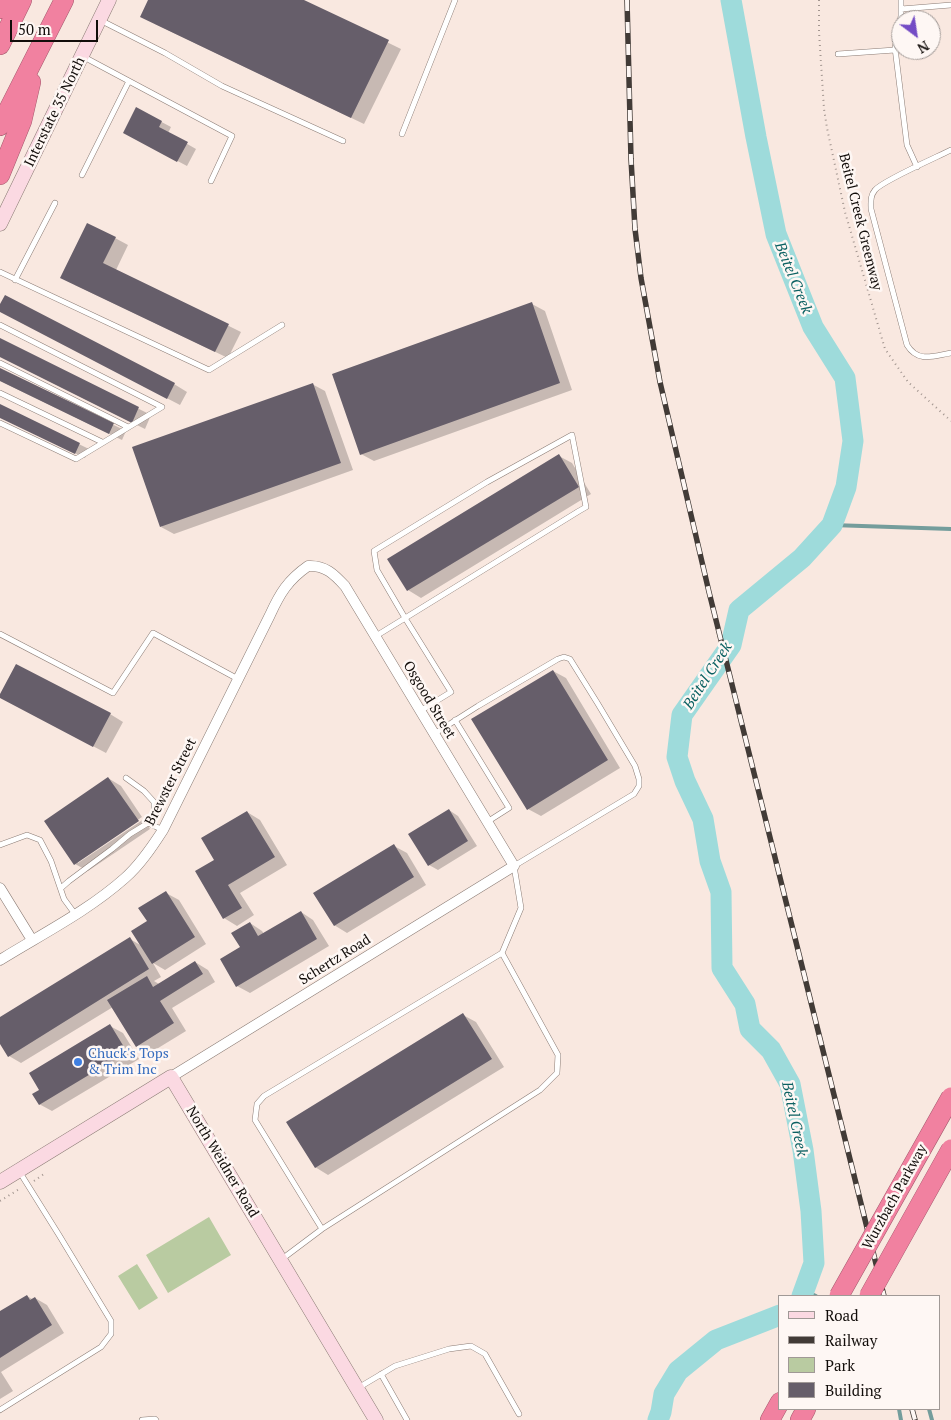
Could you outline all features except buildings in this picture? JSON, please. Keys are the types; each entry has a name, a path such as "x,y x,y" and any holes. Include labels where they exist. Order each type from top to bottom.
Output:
{"highway":[{"path":"0,10 6,0"},
{"path":"0,45 22,0"},
{"path":"0,126 64,0"},
{"path":"0,175 22,121 39,51 78,0"},
{"name":"Wurzbach Parkway","path":"840,1295 951,1097"},
{"name":"Wurzbach Parkway","path":"870,1295 951,1149"},
{"path":"770,1420 778,1406"}],"street":[{"name":"Interstate 35 North","path":"0,224 109,0"},
{"name":"Osgood Street","path":"308,566 323,567 333,573 345,586 514,866"},
{"name":"Brewster Street","path":"0,960 96,901 126,877 152,847 163,830 278,597 287,583 308,566"},
{"name":"Schertz Road","path":"171,1077 514,866"},
{"path":"0,888 32,940"},
{"path":"0,1182 171,1077"},
{"name":"North Weidner Road","path":"171,1077 376,1420"}],"lane":[{"path":"402,134 455,0"},
{"path":"901,0 901,9 951,5"},
{"path":"99,20 165,53 222,86 343,141"},
{"path":"838,54 891,50"},
{"path":"82,56 232,136 211,181"},
{"path":"896,60 907,145 917,167"},
{"path":"82,175 129,81"},
{"path":"951,150 875,189 871,198 871,209 907,345 911,352 921,357 951,353"},
{"path":"15,280 55,203"},
{"path":"0,272 209,370 282,325"},
{"path":"0,325 162,407 76,459 0,423"},
{"path":"0,363 128,427"},
{"path":"0,393 102,442"},
{"path":"375,636 405,618 586,507 572,435 487,482 374,551 377,570 405,618 451,692 420,711"},
{"path":"0,634 113,693 153,633 238,679"},
{"path":"322,1229 255,1120 257,1104 264,1096 502,953 520,908 514,866 634,794 639,786 639,779 634,766 598,704 570,659 564,657 486,701 434,734"},
{"path":"456,720 509,808 487,822"},
{"path":"61,888 130,834 148,823 154,811 154,802 144,791 126,778"},
{"path":"148,823 163,830"},
{"path":"0,846 27,835 40,840 51,861 64,899 75,914"},
{"path":"281,1260 322,1229 540,1090 557,1073 558,1055 502,953"},
{"path":"0,1410 101,1347 111,1334 111,1321 19,1171"},
{"path":"357,1388 396,1366 448,1349 471,1346 485,1354 520,1414"},
{"path":"381,1374 407,1420"},
{"path":"142,1420 156,1420"}],"path":[{"name":"Beitel Creek Greenway","path":"820,0 822,80 827,128 862,274 885,349 908,382 951,421"},
{"path":"0,1202 16,1192"}],"green space":[{"path":"209,1217 231,1255 168,1293 146,1255"},
{"path":"137,1264 158,1298 139,1310 118,1276"}],"waterway":[{"name":"Beitel Creek","path":"731,0 776,234 813,327 845,378 853,441 846,487 832,525 802,558 739,610 731,645 682,715 677,757 685,781 703,819 710,861 721,892 722,968 745,1004 750,1029 771,1050 790,1084 803,1150 811,1211 814,1263 802,1295"},
{"path":"832,525 951,529"},
{"path":"805,1291 814,1295"},
{"name":"Beitel Creek","path":"658,1420 664,1394 678,1371 716,1340 778,1316"},
{"path":"899,1410 901,1420"},
{"path":"929,1410 932,1420"}],"railway":[{"path":"627,0 631,159 635,229 641,278 660,382 709,592 884,1295"},
{"path":"912,1410 915,1420"}],"place":[{"name":"Chuck's Tops & Trim Inc","path":"78,1062"}]}
